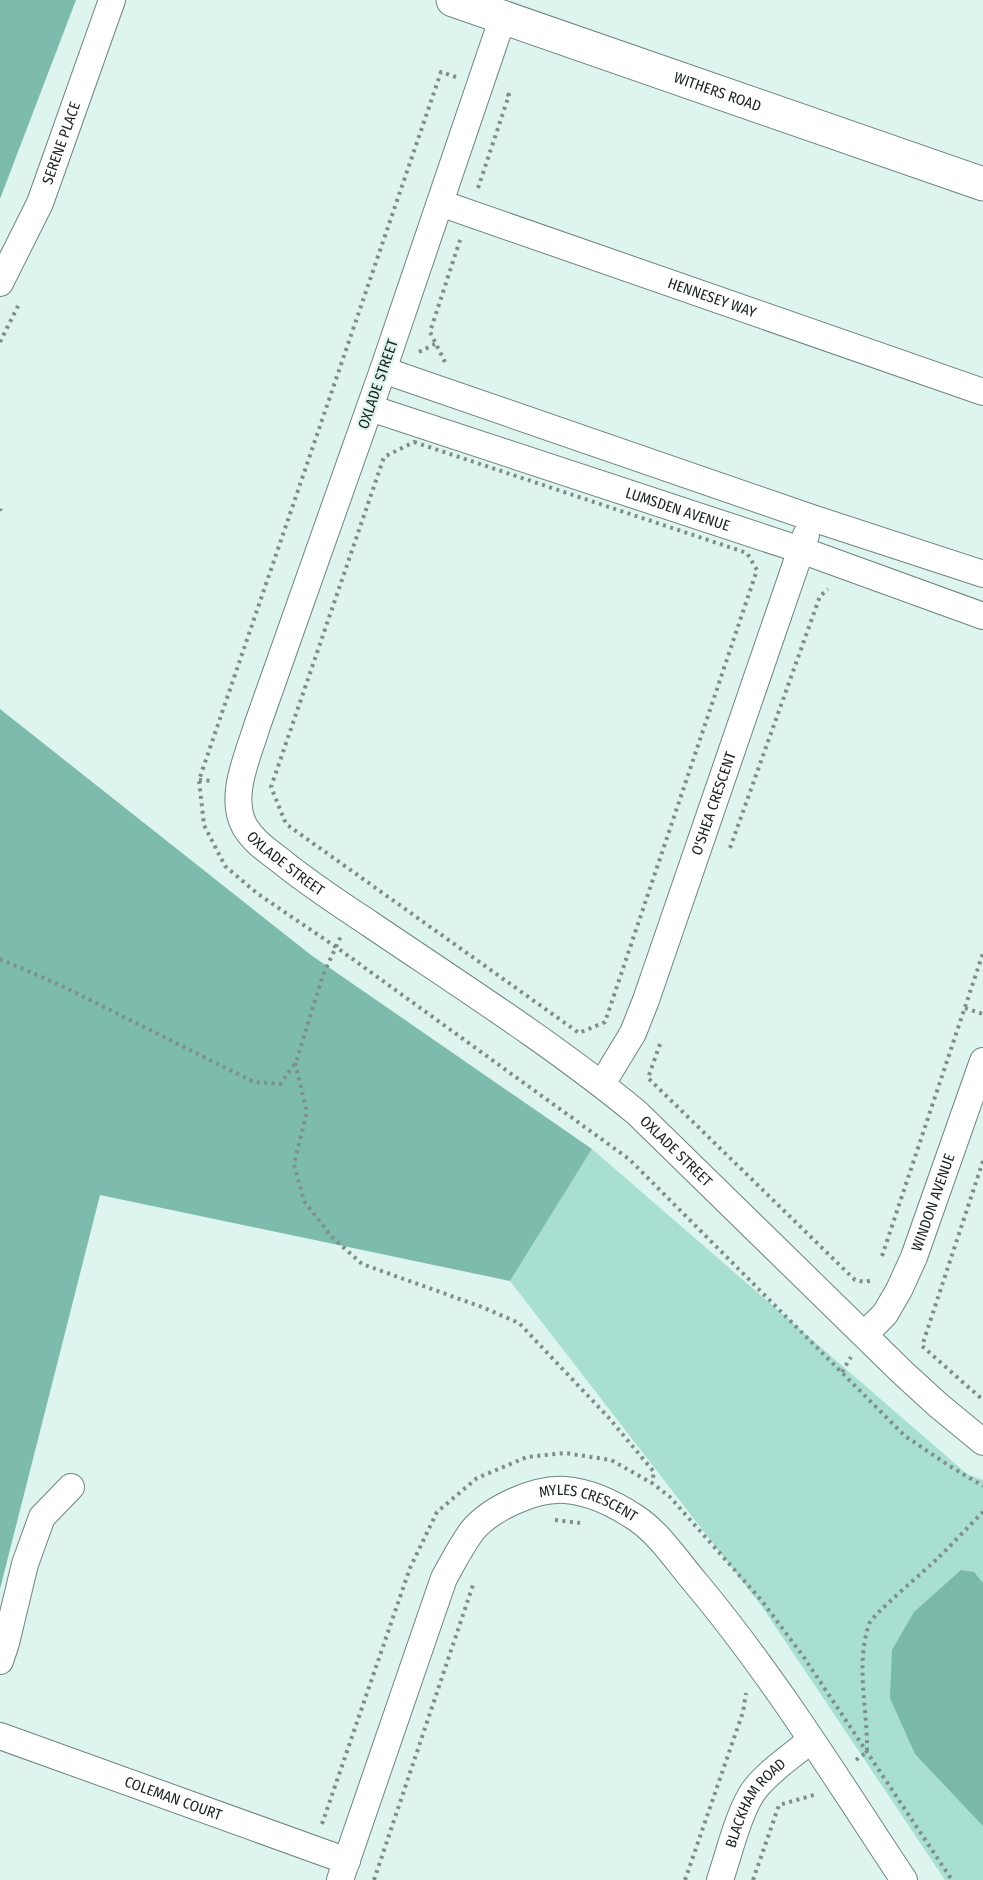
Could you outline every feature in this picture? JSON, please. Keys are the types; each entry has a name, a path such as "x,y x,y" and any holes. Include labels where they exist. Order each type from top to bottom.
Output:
{"main road":[{"name":"WITHERS ROAD","path":"453,0 983,184"}],"street":[{"name":"SERENE PLACE","path":"0,283 40,204 111,0"},
{"name":"OXLADE STREET","path":"503,17 370,408 256,726 241,779 238,801 244,825 257,842 299,876 527,1030 602,1084 637,1113 938,1405 983,1442"},
{"name":"HENNESEY WAY","path":"440,203 983,392"},
{"path":"383,370 812,518 983,574"},
{"name":"LUMSDEN AVENUE","path":"370,408 801,550 983,616"},
{"name":"O'SHEA CRESCENT","path":"602,1084 633,1033 646,1000 812,518"},
{"name":"WINDON AVENUE","path":"866,1334 885,1314 914,1257 983,1061"},
{"path":"0,1661 25,1564 42,1517 71,1487"},
{"name":"MYLES CRESCENT","path":"344,1871 444,1578 473,1530 488,1516 510,1503 534,1494 563,1490 586,1494 608,1502 638,1519 662,1542 720,1611 812,1740 904,1880"},
{"name":"COLEMAN COURT","path":"0,1736 314,1849 344,1871"},
{"name":"BLACKHAM ROAD","path":"720,1880 747,1803 756,1788 812,1740"}],"path":[{"path":"509,95 441,72 199,780 204,825 225,866 258,894 336,947 629,1159 905,1436 983,1486"},
{"path":"414,442 747,553 758,570 605,1022 579,1033 286,824 271,787 384,457 414,442"},
{"path":"728,854 820,596 834,584"},
{"path":"0,959 60,985 254,1082 280,1084 295,1063 323,975 336,947"},
{"path":"881,1258 983,953"},
{"path":"965,1008 983,1014"},
{"path":"660,1044 648,1078 855,1280 865,1282 874,1280"},
{"path":"295,1063 307,1112 294,1164 304,1201 331,1236 362,1264 482,1307 519,1323 609,1418 654,1472 652,1483"},
{"path":"983,1161 922,1346 983,1400"},
{"path":"314,1849 410,1568 437,1512 477,1478 527,1457 566,1453 611,1460 652,1483 670,1497 762,1600 803,1656 952,1880"},
{"path":"867,1752 867,1728 862,1689 864,1647 870,1621 939,1557 983,1512"},
{"path":"553,1520 588,1524"},
{"path":"374,1880 476,1577"},
{"path":"685,1880 743,1712 747,1686 752,1696"},
{"path":"834,1775 867,1752"},
{"path":"789,1758 820,1804"},
{"path":"753,1880 779,1804 814,1795"}],"shaded area":[{"path":"0,0 76,0 0,199"},
{"path":"0,709 311,955 592,1149 510,1281 100,1195 0,1589"},
{"path":"592,1149 967,1474 983,1480 983,1880 945,1880 763,1608 510,1281"},
{"path":"961,1570 974,1572 983,1583 983,1826 915,1754 890,1698 892,1650 914,1612"}]}
